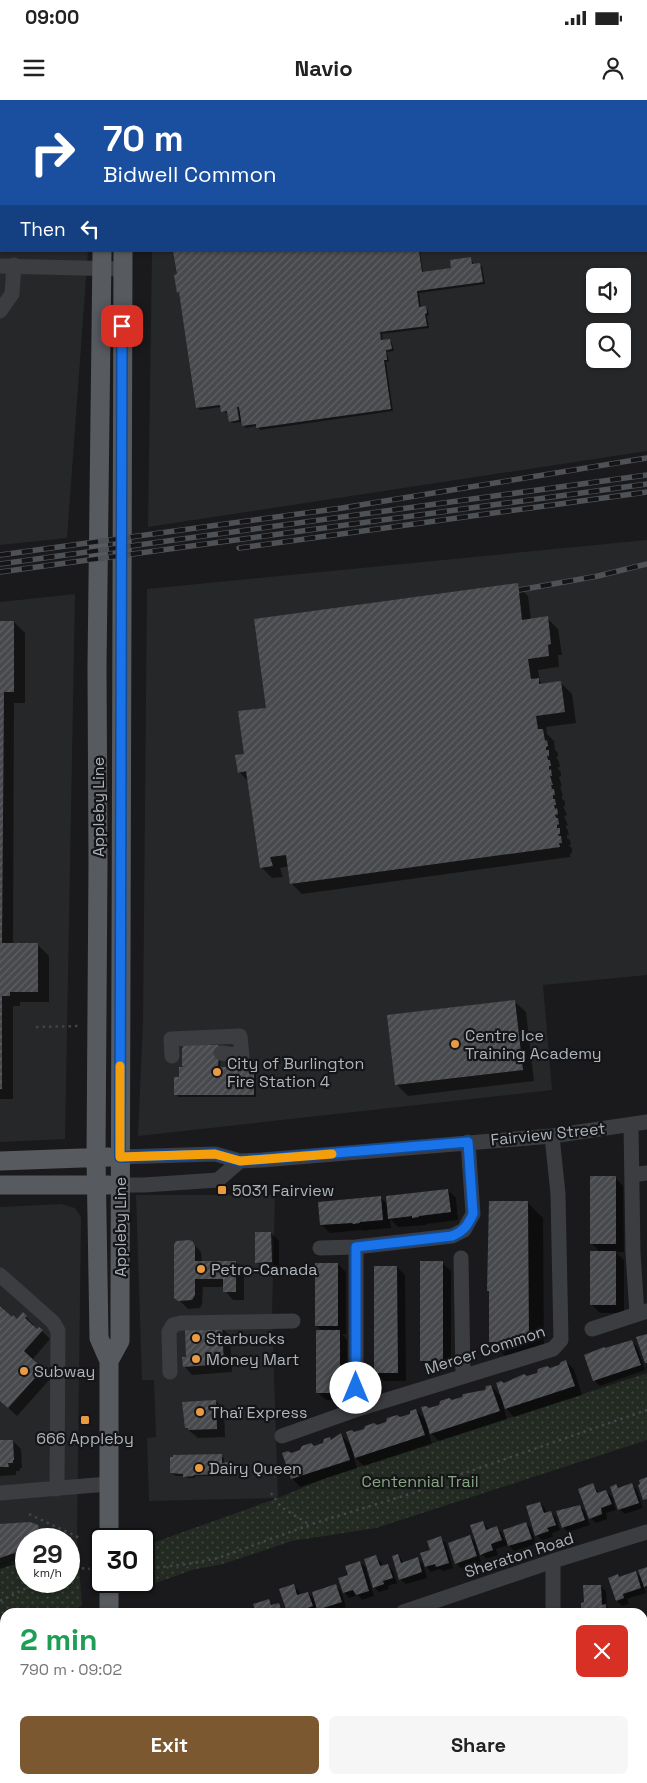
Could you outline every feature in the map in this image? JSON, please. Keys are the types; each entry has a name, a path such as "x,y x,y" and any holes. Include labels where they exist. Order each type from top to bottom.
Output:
{"main road":[{"name":"Appleby Line","path":"102,260 97,666 96,1184 99,1338 109,1361 109,1528"},
{"name":"Appleby Line","path":"109,1361 120,1341 122,260"},
{"name":"Fairview Street","path":"0,1162 96,1156 120,1157"},
{"path":"0,1185 120,1185"},
{"path":"109,1593 109,1608"}],"street":[{"path":"0,311 12,294 7,266 122,260"},
{"path":"172,1056 171,1039 240,1036 242,1056 221,1053"},
{"name":"Fairview Street","path":"120,1157 215,1154 240,1161 552,1136 647,1122"},
{"path":"592,1329 642,1313 633,1253 631,1125"},
{"name":"Mercer Common","path":"282,1436 360,1408 553,1349 560,1340 558,1194 552,1136"},
{"path":"320,1248 356,1247 452,1236 464,1230 473,1214 468,1142"},
{"path":"120,1185 218,1180 240,1161"},
{"path":"632,1175 647,1173"},
{"path":"356,1247 356,1388 360,1408"},
{"path":"461,1258 463,1376"},
{"path":"0,1275 53,1322 58,1330 57,1489"},
{"path":"170,1372 169,1332 173,1325 181,1323 293,1320"},
{"path":"0,1493 108,1484"},
{"name":"Sheraton Road","path":"415,1608 647,1532"},
{"path":"553,1562 553,1608"}],"path":[{"path":"36,1027 80,1026"},
{"path":"155,1568 218,1558 310,1525 413,1493 456,1476 647,1410"},
{"path":"271,1494 281,1507 310,1525"},
{"path":"29,1514 82,1539"},
{"path":"0,1601 16,1593"}],"shaded area":[{"path":"0,252 88,252 67,538 0,545"},
{"path":"152,252 647,252 647,451 148,527"},
{"path":"647,540 647,975 543,985 552,1090 138,1136 143,1022 147,589"},
{"path":"75,594 65,1139 0,1142 0,602"},
{"path":"136,1195 275,1195 272,1315 278,1498 149,1501 147,1438 156,1437 154,1380 142,1380"},
{"path":"61,1204 75,1208 81,1217 77,1528 15,1528 15,1559 0,1564 0,1207"}],"green space":[{"name":"Centennial Trail","path":"647,1373 647,1440 376,1528 292,1541 223,1564 192,1570 155,1583 155,1542 278,1498 323,1479"},
{"path":"15,1559 15,1593 80,1593 80,1579 82,1606 76,1608 0,1608 0,1565"}],"building":[{"path":"173,252 419,252 422,272 451,268 450,260 471,257 472,264 480,263 483,282 417,291 419,307 426,306 427,326 380,332 381,340 390,339 392,349 386,350 387,360 384,360 391,409 256,428 256,424 242,426 239,407 237,407 239,420 229,422 227,411 221,412 220,405 196,408 179,292 177,293 174,275 177,274"},
{"path":"518,583 522,620 548,616 551,644 548,645 549,656 528,659 531,679 539,678 539,684 561,681 565,712 536,716 538,729 543,729 545,741 547,740 548,746 546,750 549,750 549,756 547,756 551,766 549,766 549,770 551,769 552,776 550,776 553,785 551,785 555,795 553,795 553,799 555,799 556,805 554,805 555,809 557,808 558,814 555,815 558,818 559,824 557,828 560,828 560,834 558,834 561,836 562,843 559,843 560,847 290,884 286,855 270,857 273,866 260,868 246,771 238,773 235,755 244,754 238,711 266,708 254,619"},
{"path":"0,621 14,621 14,692 4,692 2,943 38,943 38,992 10,992 10,996 2,996 2,1089 0,1089"},
{"path":"515,1000 523,1070 395,1085 387,1015"},
{"name":"City of Burlington Fire Station 4","path":"183,1045 218,1045 220,1047 218,1067 254,1067 254,1095 174,1095 174,1077 179,1077 179,1067 183,1067"},
{"path":"590,1176 616,1176 616,1244 590,1244"},
{"path":"448,1189 451,1212 412,1218 412,1216 388,1219 386,1196"},
{"path":"381,1196 383,1220 353,1224 320,1225 318,1202"},
{"path":"489,1201 528,1201 529,1342 489,1342 489,1291 487,1291"},
{"path":"255,1232 271,1232 272,1262 255,1263"},
{"path":"190,1240 195,1246 195,1261 236,1261 236,1292 223,1292 223,1279 195,1279 195,1295 192,1300 178,1301 174,1298 174,1245 176,1241"},
{"path":"590,1251 616,1251 616,1305 590,1305"},
{"path":"420,1261 443,1261 443,1361 420,1361"},
{"path":"315,1263 338,1263 338,1326 315,1326"},
{"path":"374,1266 397,1266 398,1373 374,1373"},
{"path":"0,1306 17,1319 23,1312 27,1316 25,1318 37,1329 39,1327 43,1330 24,1351 43,1369 8,1408 0,1401"},
{"path":"222,1327 224,1364 183,1367 182,1357 186,1357 185,1329"},
{"path":"316,1330 340,1330 340,1393 316,1393"},
{"path":"647,1334 647,1363 645,1363 636,1337"},
{"path":"632,1340 641,1365 593,1381 584,1355 604,1347"},
{"path":"566,1360 575,1386 505,1409 496,1383 501,1381 504,1383 524,1374 527,1376 537,1373 538,1369 547,1366 550,1368"},
{"path":"491,1385 500,1411 430,1434 421,1407 426,1406 429,1408 439,1405 440,1401 449,1398 452,1400 462,1397 463,1394 485,1390 486,1386"},
{"name":"Thaï Express","path":"216,1400 217,1429 188,1430 188,1428 185,1428 182,1402"},
{"path":"416,1409 425,1435 355,1458 346,1432 364,1429 365,1426 374,1423 377,1425 386,1422 387,1418 410,1414 410,1411"},
{"path":"341,1433 350,1460 291,1479 282,1453 300,1450 302,1446 311,1443 314,1446 323,1443 324,1439 330,1437 331,1440"},
{"path":"0,1440 13,1440 14,1460 13,1463 8,1463 9,1467 0,1467"},
{"name":"Dairy Queen","path":"222,1454 222,1463 229,1462 229,1474 183,1477 183,1474 170,1473 170,1457 173,1457 173,1455"},
{"path":"647,1477 647,1499 643,1500 638,1485 640,1484 639,1480"},
{"path":"593,1483 597,1493 606,1490 612,1504 601,1508 602,1514 589,1519 578,1489"},
{"path":"632,1483 639,1503 618,1510 610,1487 616,1484 618,1488"},
{"path":"540,1502 544,1513 551,1511 556,1525 547,1528 549,1531 535,1536 526,1506"},
{"path":"580,1505 585,1520 562,1528 556,1511"},
{"path":"483,1521 486,1530 497,1526 502,1540 491,1544 493,1550 480,1555 470,1525"},
{"path":"30,1522 38,1525 39,1528 15,1528 15,1553 0,1558 0,1524"},
{"path":"526,1522 532,1539 508,1546 503,1530"},
{"path":"470,1535 477,1556 455,1564 448,1543"},
{"path":"441,1536 449,1563 436,1567 435,1564 425,1567 420,1553 430,1550 427,1541"},
{"path":"398,1554 401,1563 418,1557 422,1572 399,1580 392,1556"},
{"path":"376,1555 380,1566 388,1564 393,1578 383,1581 384,1584 373,1588 364,1559"},
{"path":"360,1561 369,1591 356,1595 353,1590 343,1593 338,1578 348,1575 345,1566"},
{"path":"647,1567 647,1586 644,1587 638,1570"},
{"path":"636,1571 641,1588 623,1594 624,1598 616,1601 608,1578 618,1574 619,1577"},
{"path":"294,1584 297,1595 308,1592 313,1606 308,1608 286,1608 279,1589"},
{"path":"336,1584 342,1602 323,1608 316,1608 312,1592"},
{"path":"583,1585 601,1585 602,1605 606,1604 606,1608 581,1608 581,1603 584,1602"},
{"path":"269,1599 271,1605 279,1603 281,1608 254,1608 253,1604"}],"railway":[{"path":"0,555 342,508 647,458"},
{"path":"0,564 647,475"},
{"path":"0,572 647,484"},
{"path":"239,548 647,492"},
{"path":"519,590 598,576 647,564"}],"slow traffic":[{"path":"120,1066 120,1157 144,1158 215,1154 240,1161 332,1154"}],"place":[{"name":"Centre Ice Training Academy","path":"455,1044"},
{"name":"City of Burlington Fire Station 4","path":"217,1072"},
{"name":"5031 Fairview","path":"222,1190"},
{"name":"Petro-Canada","path":"201,1269"},
{"name":"Starbucks","path":"196,1338"},
{"name":"Money Mart","path":"196,1359"},
{"name":"Subway","path":"24,1371"},
{"name":"Thaï Express","path":"200,1412"},
{"name":"666 Appleby","path":"85,1420"},
{"name":"Dairy Queen","path":"199,1468"}],"route":[{"path":"122,326 120,1157 144,1158 215,1154 240,1161 468,1142 473,1214 464,1230 452,1236 356,1247 356,1388"}]}
